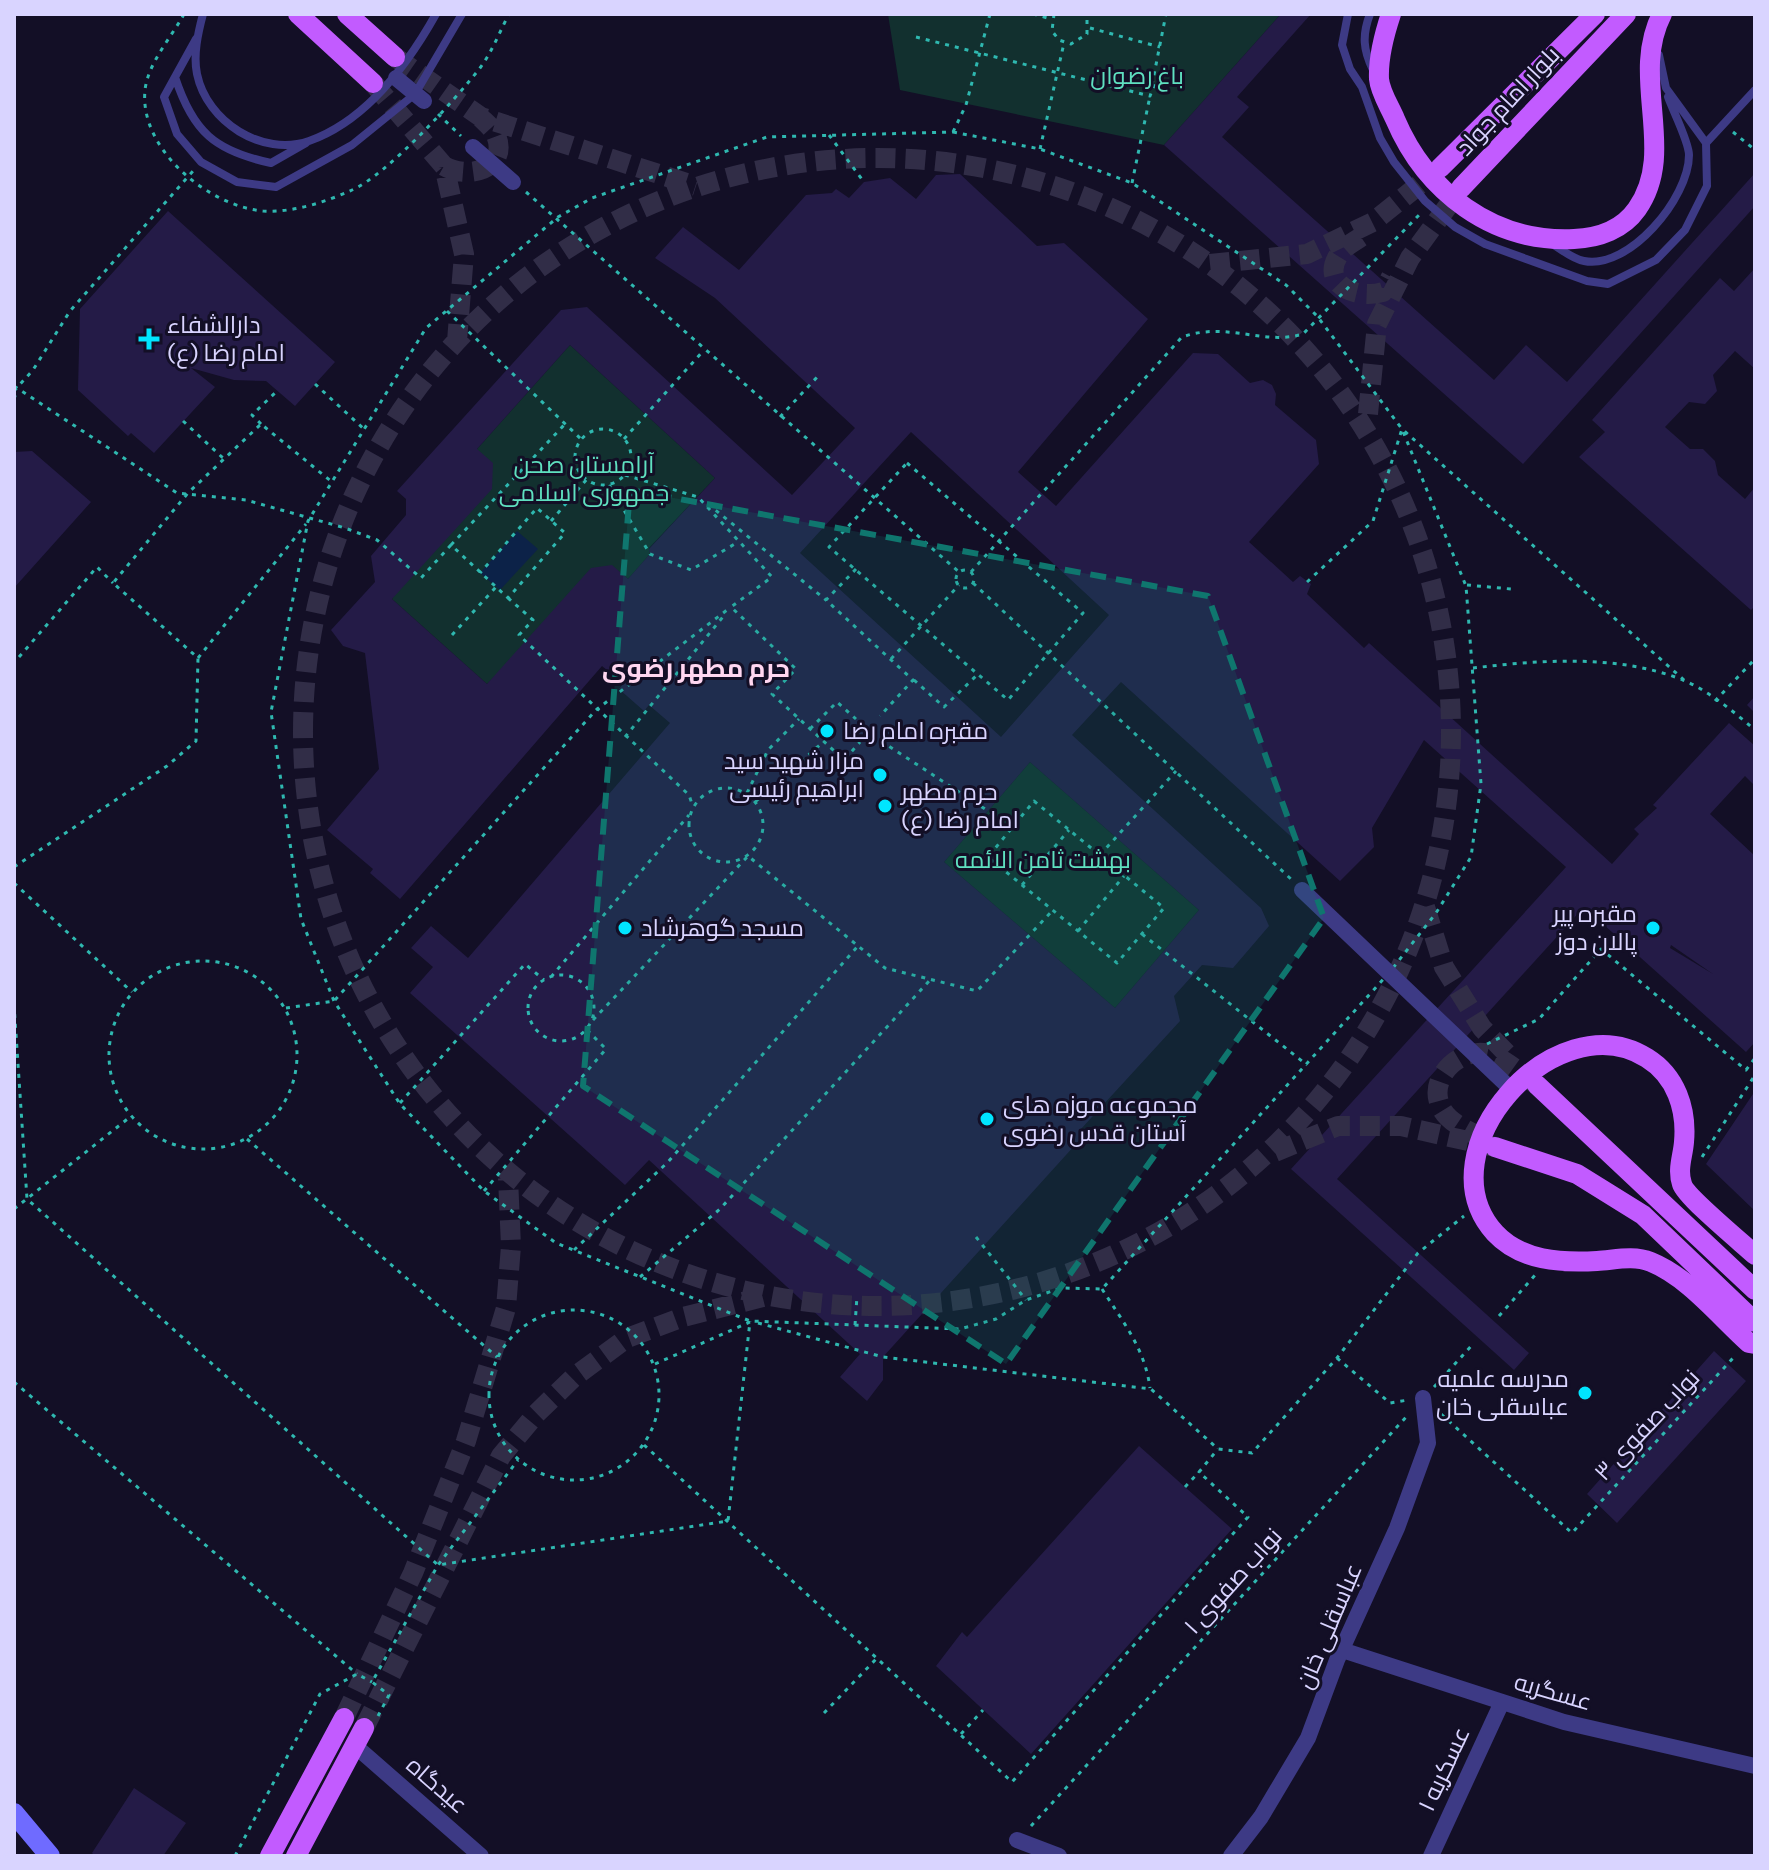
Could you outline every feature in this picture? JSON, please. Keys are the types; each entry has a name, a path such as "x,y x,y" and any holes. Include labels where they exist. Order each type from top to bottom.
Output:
{"main road":[{"path":"298,14 373,83"},
{"path":"347,14 395,57"},
{"path":"1391,14 1382,41 1379,82 1399,128 1421,167 1442,192 1473,215 1520,235 1547,241 1587,239 1619,228 1638,208 1651,178 1655,140 1648,94 1648,60 1658,22"},
{"name":"بلوار امام جواد","path":"1440,168 1595,14"},
{"name":"بلوار امام جواد","path":"1461,188 1626,14"},
{"path":"1752,1344 1676,1276 1649,1261 1625,1258 1540,1259 1517,1251 1494,1232 1478,1204 1474,1188 1474,1157 1486,1129 1512,1090 1545,1063 1568,1050 1626,1047 1664,1071 1678,1092 1685,1121 1679,1167 1682,1187 1755,1255"},
{"path":"1537,1085 1755,1290"},
{"path":"1495,1147 1577,1174 1643,1215 1755,1322"},
{"path":"270,1856 344,1718"},
{"path":"296,1856 369,1726"},
{"path":"14,1813 50,1856"}],"street":[{"path":"396,78 420,97"},
{"path":"473,147 513,182"},
{"path":"1302,890 1512,1090"},
{"name":"عباسقلی خان","path":"1231,1856 1261,1817 1308,1738 1342,1650 1397,1528 1428,1443 1423,1398"},
{"name":"عسگریه","path":"1342,1650 1564,1722 1755,1766"},
{"name":"عسکریه ۱","path":"1431,1856 1502,1702"},
{"name":"عیدگاه","path":"361,1751 481,1856"},
{"path":"1017,1840 1059,1856"}],"lane":[{"path":"203,14 197,38 197,74 211,107 237,132 272,145 308,142"},
{"path":"175,77 186,110 208,137 237,156 271,163 340,125 396,78 436,14"},
{"path":"197,38 164,97 177,134 201,162 237,182 276,187 352,145 420,97 462,14"},
{"path":"1348,14 1342,45 1350,69 1362,87 1380,138 1394,162 1430,204 1455,227 1485,244 1587,281 1608,284 1656,260 1685,230 1707,186 1706,143 1666,88"},
{"path":"1370,14 1364,31 1365,53 1379,82"},
{"path":"1547,241 1583,261 1599,261 1630,249 1660,225 1678,189 1689,155 1666,88 1658,22"},
{"path":"1706,143 1755,90"}],"path":[{"path":"438,114 481,66 509,14"},
{"path":"953,132 966,105 990,14"},
{"path":"1033,14 1051,19"},
{"path":"1054,14 1052,31 1064,43"},
{"path":"1064,43 1083,39 1090,28 1087,14"},
{"path":"1132,183 1166,14"},
{"path":"1090,28 1160,47"},
{"path":"916,37 1150,96"},
{"path":"1040,149 1064,43"},
{"path":"1150,96 1155,83"},
{"path":"420,97 473,147"},
{"path":"1724,124 1755,150"},
{"path":"14,867 167,766 196,741 198,658 308,521 426,328 558,217 592,198 767,137 953,132 1040,149 1132,183 1286,285 1317,316 1402,429 1684,680 1755,730"},
{"path":"829,135 864,182"},
{"path":"14,399 15,389 70,311 201,162"},
{"path":"513,182 558,217 704,350 959,572 971,572 1182,337 1203,330 1231,330 1285,340 1303,334 1317,316 1430,204"},
{"path":"447,311 582,440"},
{"path":"623,440 704,350"},
{"path":"780,417 819,375"},
{"path":"315,384 364,429"},
{"path":"15,389 177,493 267,505 308,521 377,540 421,578 565,424"},
{"path":"277,391 252,415 332,482"},
{"path":"183,421 224,459"},
{"path":"113,583 188,493 261,424"},
{"path":"609,485 625,475 631,457 618,433 601,429 582,440 575,460 587,479 609,485 650,554 691,570 739,541"},
{"path":"1307,582 1373,521 1402,429"},
{"path":"655,1364 750,1321 960,1329 996,1319 1026,1300 1061,1288 1102,1289 1389,973 1436,913 1471,857 1481,784 1466,586 1402,429"},
{"path":"907,463 997,542 1083,613 1008,700 829,547 907,463"},
{"path":"625,475 698,497 826,600 944,707 978,674"},
{"path":"551,521 587,479"},
{"path":"286,1008 334,1001 596,710 772,577 698,497"},
{"path":"480,573 537,508 565,533 508,598"},
{"path":"308,521 271,712 301,919 334,1001 400,1104 484,1191 556,1243 750,1321 883,1357 1150,1389 1218,1449 1252,1453 1337,1358 1418,1253 1478,1204"},
{"path":"451,545 533,620 519,635 689,795 692,809 690,835 703,854 725,862 748,856"},
{"path":"19,657 97,567 198,658"},
{"path":"826,600 856,569"},
{"path":"891,659 959,585 959,572"},
{"path":"971,572 973,583 1302,890"},
{"path":"959,585 968,587 973,583"},
{"path":"1466,586 1511,589"},
{"path":"452,635 496,587"},
{"path":"731,607 796,669 772,694 844,760 860,742"},
{"path":"625,737 731,607"},
{"path":"1473,668 1552,659 1627,667 1684,680"},
{"path":"1715,701 1755,659"},
{"path":"880,716 913,680"},
{"path":"810,729 837,702 856,719"},
{"path":"747,793 768,750 799,719"},
{"path":"756,801 823,741"},
{"path":"881,741 1013,827"},
{"path":"1100,855 1176,771"},
{"path":"551,977 711,790 723,787 747,793 756,801 764,824 763,836 587,1030 569,1041 558,1041 539,1033 529,1015 532,994 544,980 551,977 572,977 589,990 593,999 593,1020"},
{"path":"1034,801 1164,908 1117,963 988,857 1013,827 1034,801"},
{"path":"1022,885 1070,829"},
{"path":"748,856 885,968 977,991 1053,910"},
{"path":"1078,931 1124,875"},
{"path":"14,883 132,992"},
{"path":"1142,934 1307,1065"},
{"path":"573,1250 668,1162 858,946"},
{"path":"1484,1046 1539,1019 1601,949 1746,1070 1755,1058"},
{"path":"213,960 242,968 267,985 286,1008 296,1037 297,1067 289,1096 271,1121 247,1139 216,1148 185,1147 155,1136 130,1116 116,1093 109,1067 109,1040 117,1015 132,992 155,973 183,962 213,960"},
{"path":"400,1104 525,964 544,980"},
{"path":"640,1277 720,1209 931,979"},
{"path":"14,1004 27,1199 438,1565"},
{"path":"484,1191 606,1049 587,1030"},
{"path":"1682,1187 1755,1075"},
{"path":"14,1209 130,1116"},
{"path":"247,1139 497,1357"},
{"path":"976,1237 1026,1300"},
{"path":"1499,1316 1536,1275 1540,1259"},
{"path":"1102,1289 1136,1341 1147,1364 1150,1389"},
{"path":"855,1325 857,1296"},
{"path":"564,1309 593,1311 619,1321 641,1339 655,1364 660,1392 657,1419 644,1445 624,1464 599,1477 571,1480 543,1474 518,1460 500,1438 490,1412 489,1383 497,1357 514,1333 537,1317 564,1309"},
{"path":"728,1521 750,1321"},
{"name":"نواب صفوی ۱","path":"1017,1840 1473,1344"},
{"name":"نواب صفوی ۳","path":"1423,1398 1572,1533 1752,1344"},
{"path":"1337,1358 1390,1403 1423,1398"},
{"path":"14,1382 357,1674 389,1695 369,1726"},
{"path":"644,1445 1012,1782 1248,1517 1199,1472"},
{"path":"1185,1487 1218,1449"},
{"path":"372,1682 438,1565 518,1460"},
{"path":"438,1565 728,1521"},
{"path":"824,1713 878,1657"},
{"path":"235,1856 320,1694 357,1674"},
{"path":"961,1734 983,1710"}],"highlighted area":[{"path":"630,490 1208,596 1324,918 1006,1364 583,1086"}],"green space":[{"name":"باغ رضوان","path":"888,14 1281,14 1164,145 900,90"},
{"name":"آرامستان صحن جمهوری اسلامی","path":"570,345 715,478 649,548 650,554 628,579 612,566 487,684 392,599 477,449"},
{"name":"بهشت ثامن الائمه","path":"1030,762 1199,910 1115,1008 944,862"}],"water":[{"path":"517,531 538,549 500,590 480,573"}],"building":[{"path":"1281,14 1311,14 1237,97 1249,107 1222,137 1494,380 1526,345 1567,382 1755,173 1755,206 1523,464 1164,145"},
{"path":"960,174 1037,246 1064,243 1148,319 1018,472 1056,506 1193,353 1218,354 1250,383 1263,380 1272,385 1276,394 1275,405 1316,440 1319,464 1249,542 1293,582 1300,576 1311,584 1307,594 1364,648 1369,643 1612,864 1639,834 1634,829 1657,808 1653,805 1729,723 1755,746 1755,786 1745,776 1710,814 1755,856 1755,1042 1746,1052 1584,907 1337,1179 1529,1353 1514,1370 1291,1169 1566,867 1424,740 1372,828 1374,847 1340,881 1121,682 1072,735 1261,908 1269,926 1233,968 1202,965 1174,996 1180,1021 1081,1129 1085,1134 883,1357 883,1380 867,1401 840,1377 860,1354 649,1160 625,1185 410,993 433,967 411,948 431,926 468,958 670,723 649,705 644,711 619,689 623,684 602,666 400,899 370,873 373,869 327,830 379,769 365,653 343,646 331,630 375,582 371,556 406,515 406,499 397,491 561,310 587,307 792,495 855,428 715,298 655,258 683,227 739,270 806,195 832,193 836,189 849,198 864,182 890,178 916,199 936,175","holes":["570,345 715,478 649,549 650,554 628,579 612,565 591,568 487,684 392,599 492,489 493,463 477,449","911,432 1109,615 1001,737 800,553","1030,762 1199,910 1115,1008 944,862","1671,945 1713,974 1670,948"]},
{"name":"دارالشفاء امام رضا (ع)","path":"168,211 335,362 295,406 266,381 234,380 191,368 215,387 154,453 131,433 128,436 78,390 80,309"},
{"path":"1755,268 1755,369 1735,351 1713,375 1717,391 1705,404 1689,402 1665,427 1690,449 1703,449 1715,461 1718,475 1745,499 1755,487 1755,606 1751,610 1579,457 1605,432 1592,420 1720,278 1734,291"},
{"path":"32,451 91,502 14,588 14,452"},
{"path":"1755,696 1755,713 1747,705"},
{"path":"1755,1091 1755,1211 1706,1164"},
{"path":"1714,1351 1746,1381 1617,1523 1587,1494"},
{"path":"1139,1446 1232,1529 1031,1754 936,1666 962,1632 967,1637"},
{"path":"134,1788 186,1823 163,1856 95,1856 92,1853"}],"tunnel":[{"path":"395,57 481,117 696,186"},
{"path":"373,83 444,166 464,254 457,341"},
{"path":"444,166 465,172 485,168 493,162 498,145 495,133 481,118"},
{"path":"877,158 933,160 989,169 1044,182 1097,201 1196,254 1241,288 1283,326 1321,368 1355,413 1408,512 1427,565 1440,620 1449,676 1451,732 1449,788 1440,844 1427,899 1408,952 1355,1051 1321,1096 1283,1138 1241,1176 1196,1210 1097,1263 1044,1282 989,1295 933,1304 877,1306 821,1304 765,1295 710,1282 657,1263 558,1210 513,1176 471,1138 433,1096 399,1051 346,952 327,899 314,844 305,788 303,732 305,676 314,620 327,565 346,512 399,413 433,368 471,326 513,288 558,254 657,201 710,182 765,169 821,160 877,158"},
{"path":"1210,264 1307,254 1373,222 1440,168"},
{"path":"1368,414 1377,324 1410,258 1461,188"},
{"path":"1361,237 1340,253 1334,264 1337,281 1352,291 1373,294 1383,292 1391,277"},
{"path":"1425,907 1444,967 1482,1028 1512,1059"},
{"path":"1483,1139 1452,1121 1440,1105 1439,1084 1450,1066 1469,1055 1490,1054 1537,1085"},
{"path":"1275,1152 1338,1126 1401,1126 1495,1147"},
{"path":"344,1718 413,1573 466,1441 506,1308 511,1246 508,1178"},
{"path":"364,1728 501,1456 536,1414 574,1377 627,1338 683,1317 763,1297"}],"place":[{"name":"دارالشفاء امام رضا (ع)","path":"149,339"},
{"name":"مقبره امام رضا","path":"827,731"},
{"name":"مزار شهید سید ابراهیم رئیسی","path":"880,775"},
{"name":"حرم مطهر امام رضا (ع)","path":"885,806"},
{"name":"مسجد گوهرشاد","path":"625,928"},
{"name":"مقبره پیر پالان دوز","path":"1653,928"},
{"name":"مجموعه موزه های آستان قدس رضوی","path":"987,1119"},
{"name":"مدرسه علمیه عباسقلی خان","path":"1585,1393"}],"district":[{"name":"حرم مطهر رضوی","path":"696,668"}]}
